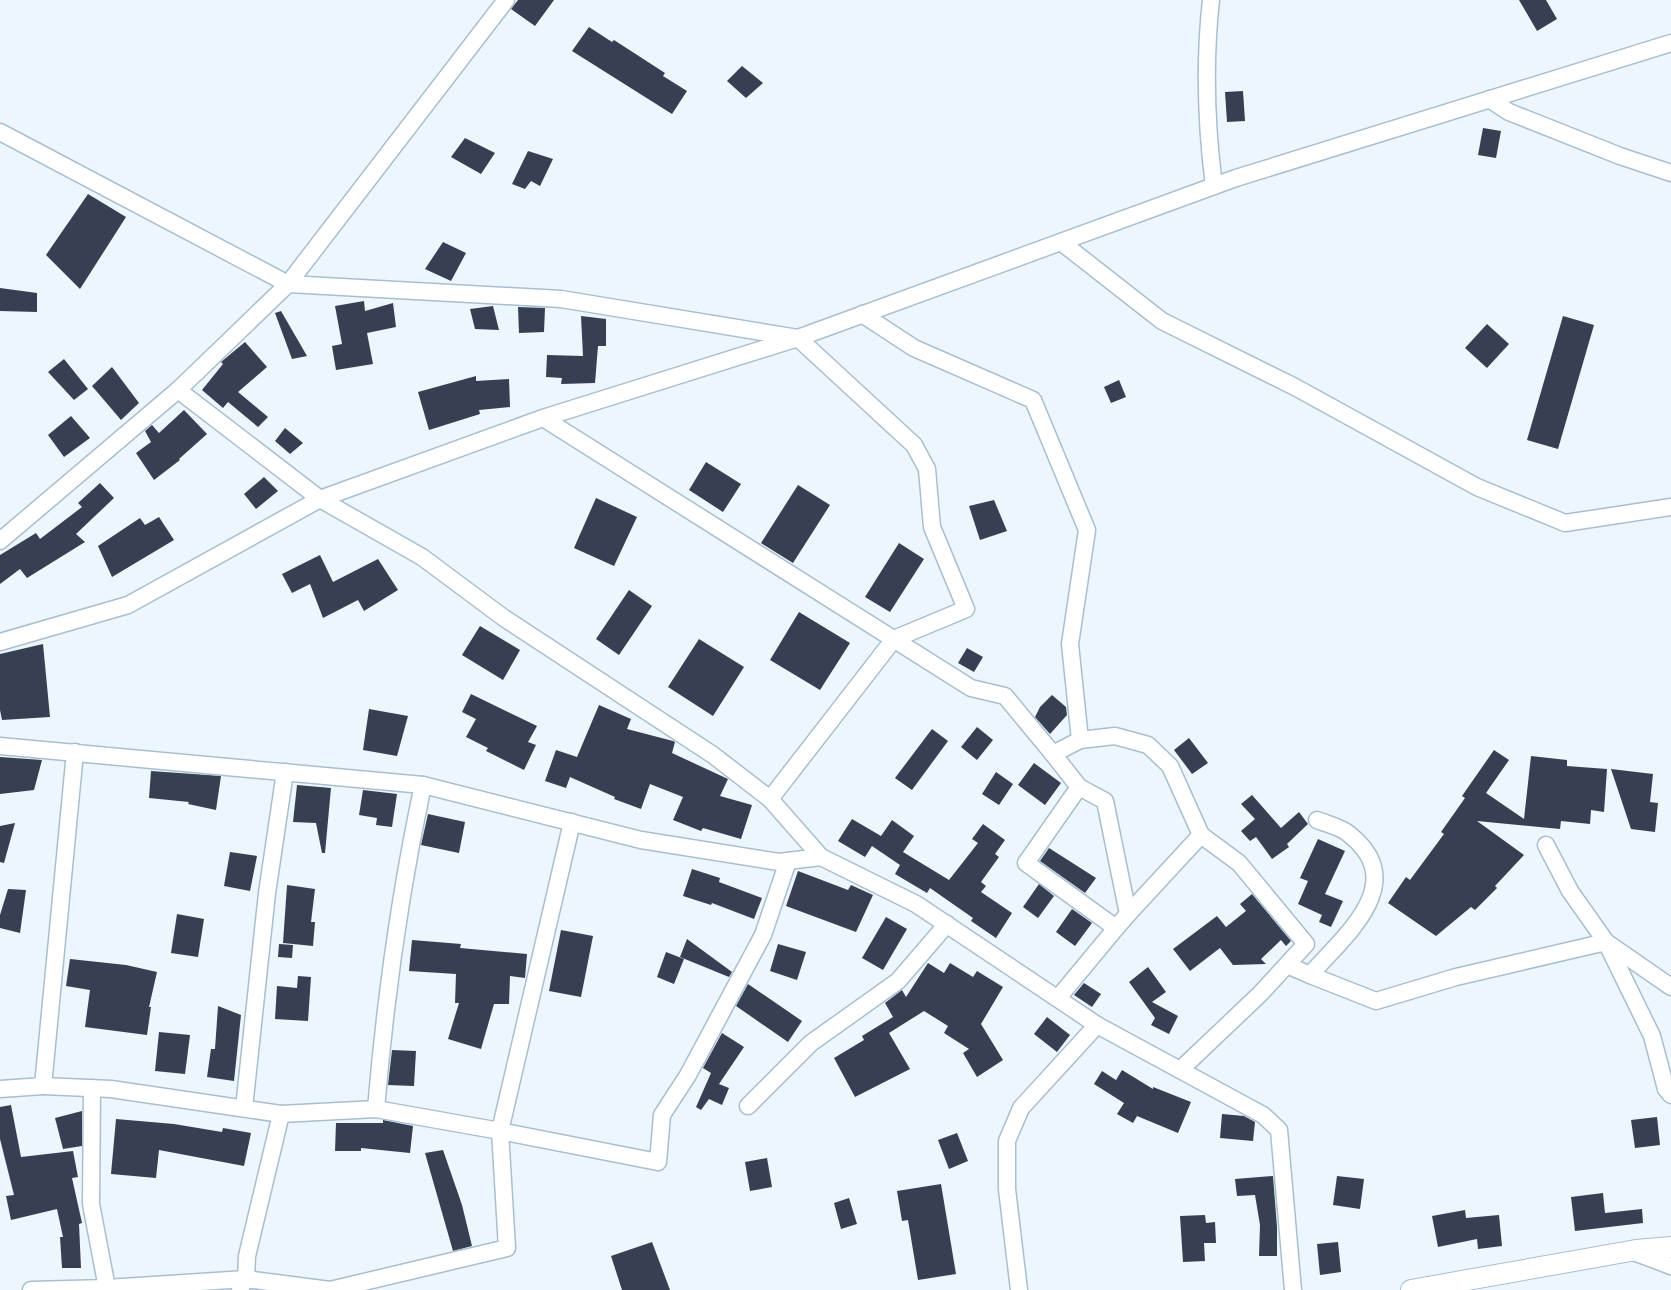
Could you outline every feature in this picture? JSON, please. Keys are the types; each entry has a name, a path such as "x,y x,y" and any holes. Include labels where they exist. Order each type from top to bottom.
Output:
{"street":[{"path":"0,541 178,390 288,284 506,0"},
{"path":"1211,0 1205,52 1209,147 1214,186"},
{"path":"0,642 128,605 320,499 543,418 798,338 1214,186 1671,43"},
{"path":"1489,99 1509,112 1671,174"},
{"path":"0,132 288,284 561,299 798,338 914,445 927,469 932,527 966,609 894,639 770,799"},
{"path":"1061,242 1162,321 1295,388 1477,486 1565,523 1671,507"},
{"path":"862,314 914,348 1033,400 1087,530 1070,644 1080,740"},
{"path":"178,390 320,499 422,557 504,618 713,755 770,799 821,858 916,904 1097,1025 1263,1114 1279,1130 1293,1290"},
{"path":"543,418 971,688 1005,696 1079,787 1105,801 1128,914"},
{"path":"1053,754 1080,740 1115,736 1148,745 1170,766 1201,835 1239,862 1306,944 1260,994 1180,1070"},
{"path":"0,746 423,786 641,840 779,862 821,858"},
{"path":"43,1086 75,752"},
{"path":"244,1108 267,893 285,772"},
{"path":"376,1109 382,1042 404,873 423,786"},
{"path":"1079,787 1026,864 1116,928"},
{"path":"1310,975 1359,920 1374,892 1373,861 1348,833 1317,820"},
{"path":"31,1290 242,1285 330,1290 507,1248 500,1131 572,822"},
{"path":"1058,998 1128,914 1201,835"},
{"path":"1546,845 1570,891 1606,942 1652,1036 1666,1089 1671,1095"},
{"path":"0,1089 43,1086 92,1088 281,1114 376,1109 658,1162 662,1115 688,1075 763,935 788,861"},
{"path":"748,1106 811,1043 898,981 947,924"},
{"path":"1287,965 1376,1001 1456,977 1606,942 1671,987"},
{"path":"1019,1290 1007,1189 1007,1142 1022,1108 1097,1025"},
{"path":"92,1088 91,1204 106,1288"},
{"path":"242,1285 247,1256 281,1114"},
{"path":"1411,1290 1631,1251 1671,1247"},
{"path":"1631,1251 1671,1266"}],"building":[{"path":"518,0 554,0 535,26 511,9"},
{"path":"1519,0 1546,0 1557,19 1537,31"},
{"path":"589,27 612,42 614,40 665,73 663,76 687,91 672,114 572,51"},
{"path":"742,66 763,83 746,98 727,81"},
{"path":"1243,91 1245,121 1227,122 1225,92"},
{"path":"1483,128 1501,131 1496,158 1478,155"},
{"path":"465,138 495,153 481,174 451,157"},
{"path":"528,151 553,159 540,186 531,181 525,189 512,184"},
{"path":"88,194 126,217 80,289 46,255"},
{"path":"443,242 466,253 451,281 425,269"},
{"path":"0,288 37,293 37,312 0,311"},
{"path":"364,301 365,311 393,303 396,327 367,333 373,364 336,370 332,346 342,344 335,306"},
{"path":"493,306 499,330 475,329 470,309"},
{"path":"518,307 545,308 544,332 519,333"},
{"path":"281,311 307,356 292,359 275,313"},
{"path":"581,316 606,319 606,346 598,346 595,383 561,384 562,378 546,377 547,355 583,356"},
{"path":"1563,316 1594,325 1558,449 1527,440"},
{"path":"1487,324 1509,344 1487,368 1465,348"},
{"path":"245,342 267,367 238,392 268,417 258,427 228,402 223,408 202,390 223,364 221,362"},
{"path":"64,359 88,389 74,400 48,372"},
{"path":"112,367 139,403 121,420 92,386"},
{"path":"476,376 476,381 509,379 510,407 479,410 480,414 429,430 418,392"},
{"path":"1119,380 1126,397 1111,403 1104,387"},
{"path":"184,410 207,434 180,460 154,480 136,453 151,442 145,431 152,425 159,433"},
{"path":"71,416 90,438 64,457 48,435"},
{"path":"285,428 303,443 290,454 275,441"},
{"path":"706,462 741,484 723,512 689,490"},
{"path":"264,477 278,491 256,509 244,494"},
{"path":"100,483 114,498 76,534 85,542 27,578 20,569 0,584 0,555 36,533 40,539 82,507 78,503"},
{"path":"798,485 830,505 793,563 761,543"},
{"path":"596,498 637,517 614,566 574,548"},
{"path":"994,500 1007,531 980,540 969,506"},
{"path":"159,517 174,540 112,577 98,546 140,518 145,525"},
{"path":"899,543 924,559 890,612 865,597"},
{"path":"320,555 333,582 378,559 398,590 364,611 358,600 323,618 310,584 292,593 282,574"},
{"path":"629,590 652,606 619,655 596,639"},
{"path":"799,612 850,643 820,690 770,660"},
{"path":"480,626 520,650 503,680 462,655"},
{"path":"699,639 744,667 713,716 668,687"},
{"path":"43,644 50,717 2,720 0,710 0,654"},
{"path":"967,648 983,657 974,672 958,663"},
{"path":"471,694 537,726 528,742 536,745 524,770 486,751 488,748 466,737 476,719 462,712"},
{"path":"1052,695 1066,707 1067,715 1050,734 1035,717 1040,707"},
{"path":"599,705 631,719 627,729 673,741 675,742 672,753 728,779 720,796 752,805 741,839 703,828 701,831 673,820 683,797 650,784 641,809 614,799 615,797 570,777 566,788 545,781 556,750 577,757"},
{"path":"369,709 408,716 397,756 363,750"},
{"path":"977,727 993,740 977,760 961,747"},
{"path":"932,729 948,741 912,790 895,778"},
{"path":"1189,738 1208,763 1192,774 1174,750"},
{"path":"1494,750 1509,760 1486,793 1524,819 1531,756 1567,760 1567,766 1607,769 1604,812 1591,810 1590,824 1561,821 1560,829 1477,821 1524,855 1495,886 1497,888 1475,910 1471,907 1436,936 1388,903 1406,877 1410,880 1444,834 1441,832 1465,798 1462,796"},
{"path":"0,757 42,760 34,790 0,794"},
{"path":"1034,763 1061,783 1045,805 1018,785"},
{"path":"1611,769 1653,774 1650,802 1658,803 1655,832 1631,829"},
{"path":"151,771 221,776 216,810 188,804 189,802 149,798"},
{"path":"996,772 1013,784 999,805 982,794"},
{"path":"297,785 331,788 325,853 322,853 316,823 293,822"},
{"path":"363,790 397,794 392,827 376,825 377,818 359,815"},
{"path":"1252,795 1281,828 1299,812 1308,824 1287,844 1289,847 1272,859 1256,837 1250,841 1241,831 1255,819 1241,804"},
{"path":"428,814 465,822 459,853 421,845"},
{"path":"852,819 881,836 892,820 914,836 903,852 949,880 978,843 972,839 983,824 1005,840 995,854 999,857 981,882 986,886 981,892 1012,913 996,938 971,921 973,918 930,888 927,893 895,874 900,865 872,846 865,857 838,841"},
{"path":"15,823 4,863 0,862 0,826"},
{"path":"1318,839 1345,851 1325,894 1343,901 1331,927 1319,922 1322,915 1298,904 1308,881 1300,878"},
{"path":"1049,848 1096,878 1085,893 1040,861"},
{"path":"230,852 257,856 250,891 224,886"},
{"path":"692,869 720,878 719,882 762,898 754,919 712,903 711,905 683,896"},
{"path":"798,871 848,890 851,885 873,895 856,932 786,906"},
{"path":"1039,884 1054,896 1038,918 1023,907"},
{"path":"287,885 315,889 311,922 315,922 313,946 283,943"},
{"path":"8,889 26,890 20,933 0,928 0,915"},
{"path":"1252,894 1291,941 1286,946 1281,940 1261,959 1266,964 1233,965 1220,948 1190,971 1173,949 1217,916 1226,927 1246,911 1240,904"},
{"path":"1072,909 1092,923 1075,946 1056,932"},
{"path":"177,914 204,919 198,957 171,953"},
{"path":"886,917 907,929 883,970 862,958"},
{"path":"561,930 593,936 581,997 549,991"},
{"path":"687,939 732,972 729,977 680,957"},
{"path":"412,940 461,944 460,948 527,954 525,978 510,976 509,1004 494,1004 481,1049 448,1039 459,1003 455,1003 456,974 409,971"},
{"path":"279,944 293,945 292,958 278,957"},
{"path":"778,944 806,952 797,980 770,971"},
{"path":"666,952 684,959 674,984 657,977"},
{"path":"70,959 126,965 157,972 149,1007 151,1007 147,1035 85,1027 90,990 66,986"},
{"path":"928,963 944,973 950,963 973,977 977,971 1003,987 981,1024 1003,1060 977,1077 963,1053 969,1049 944,1033 948,1026 924,1011 889,1033 910,1069 855,1097 834,1058 864,1040 862,1036 893,1017 885,1003 902,990 906,997"},
{"path":"1148,967 1166,992 1152,1002 1178,1016 1169,1034 1151,1025 1155,1018 1129,982"},
{"path":"298,976 311,977 308,1021 275,1019 277,986 297,988"},
{"path":"1084,983 1101,994 1092,1007 1074,995"},
{"path":"748,984 802,1021 788,1042 736,1006"},
{"path":"218,1006 241,1015 234,1081 207,1077 211,1049 215,1049"},
{"path":"1047,1017 1070,1035 1057,1052 1034,1034"},
{"path":"159,1032 190,1035 185,1074 155,1071"},
{"path":"722,1033 744,1047 719,1084 729,1088 722,1105 709,1099 701,1110 696,1107 711,1073 703,1068"},
{"path":"392,1050 416,1051 414,1086 388,1085"},
{"path":"1122,1070 1153,1089 1153,1087 1191,1102 1178,1133 1137,1116 1133,1123 1117,1114 1124,1103 1094,1084 1102,1071 1116,1080"},
{"path":"11,1105 21,1157 73,1151 78,1177 72,1178 82,1223 79,1224 81,1268 62,1268 60,1237 63,1237 57,1209 11,1220 6,1196 14,1195 0,1139 0,1107"},
{"path":"82,1111 82,1146 63,1149 55,1118"},
{"path":"1222,1114 1244,1116 1255,1122 1253,1141 1220,1138"},
{"path":"1657,1117 1660,1145 1635,1148 1631,1120"},
{"path":"116,1119 174,1124 222,1132 223,1128 251,1133 244,1166 159,1150 156,1178 111,1174"},
{"path":"383,1120 413,1126 410,1153 361,1148 361,1151 335,1151 336,1123 383,1123"},
{"path":"957,1133 968,1161 949,1169 938,1140"},
{"path":"443,1150 462,1205 472,1246 453,1251 425,1153"},
{"path":"767,1158 772,1187 750,1191 745,1162"},
{"path":"1273,1176 1277,1256 1259,1256 1260,1225 1255,1195 1237,1196 1235,1179"},
{"path":"1337,1176 1364,1179 1360,1209 1333,1205"},
{"path":"941,1184 956,1274 918,1280 908,1220 902,1221 897,1191"},
{"path":"1603,1193 1605,1213 1642,1209 1643,1223 1575,1231 1571,1197"},
{"path":"849,1198 857,1224 841,1229 834,1203"},
{"path":"1465,1210 1466,1218 1499,1215 1502,1246 1478,1249 1477,1239 1438,1247 1432,1216"},
{"path":"1205,1215 1206,1223 1215,1222 1216,1243 1204,1243 1205,1261 1183,1262 1180,1216"},
{"path":"652,1242 670,1290 622,1290 611,1256"},
{"path":"1338,1242 1341,1272 1320,1275 1317,1244"}]}
